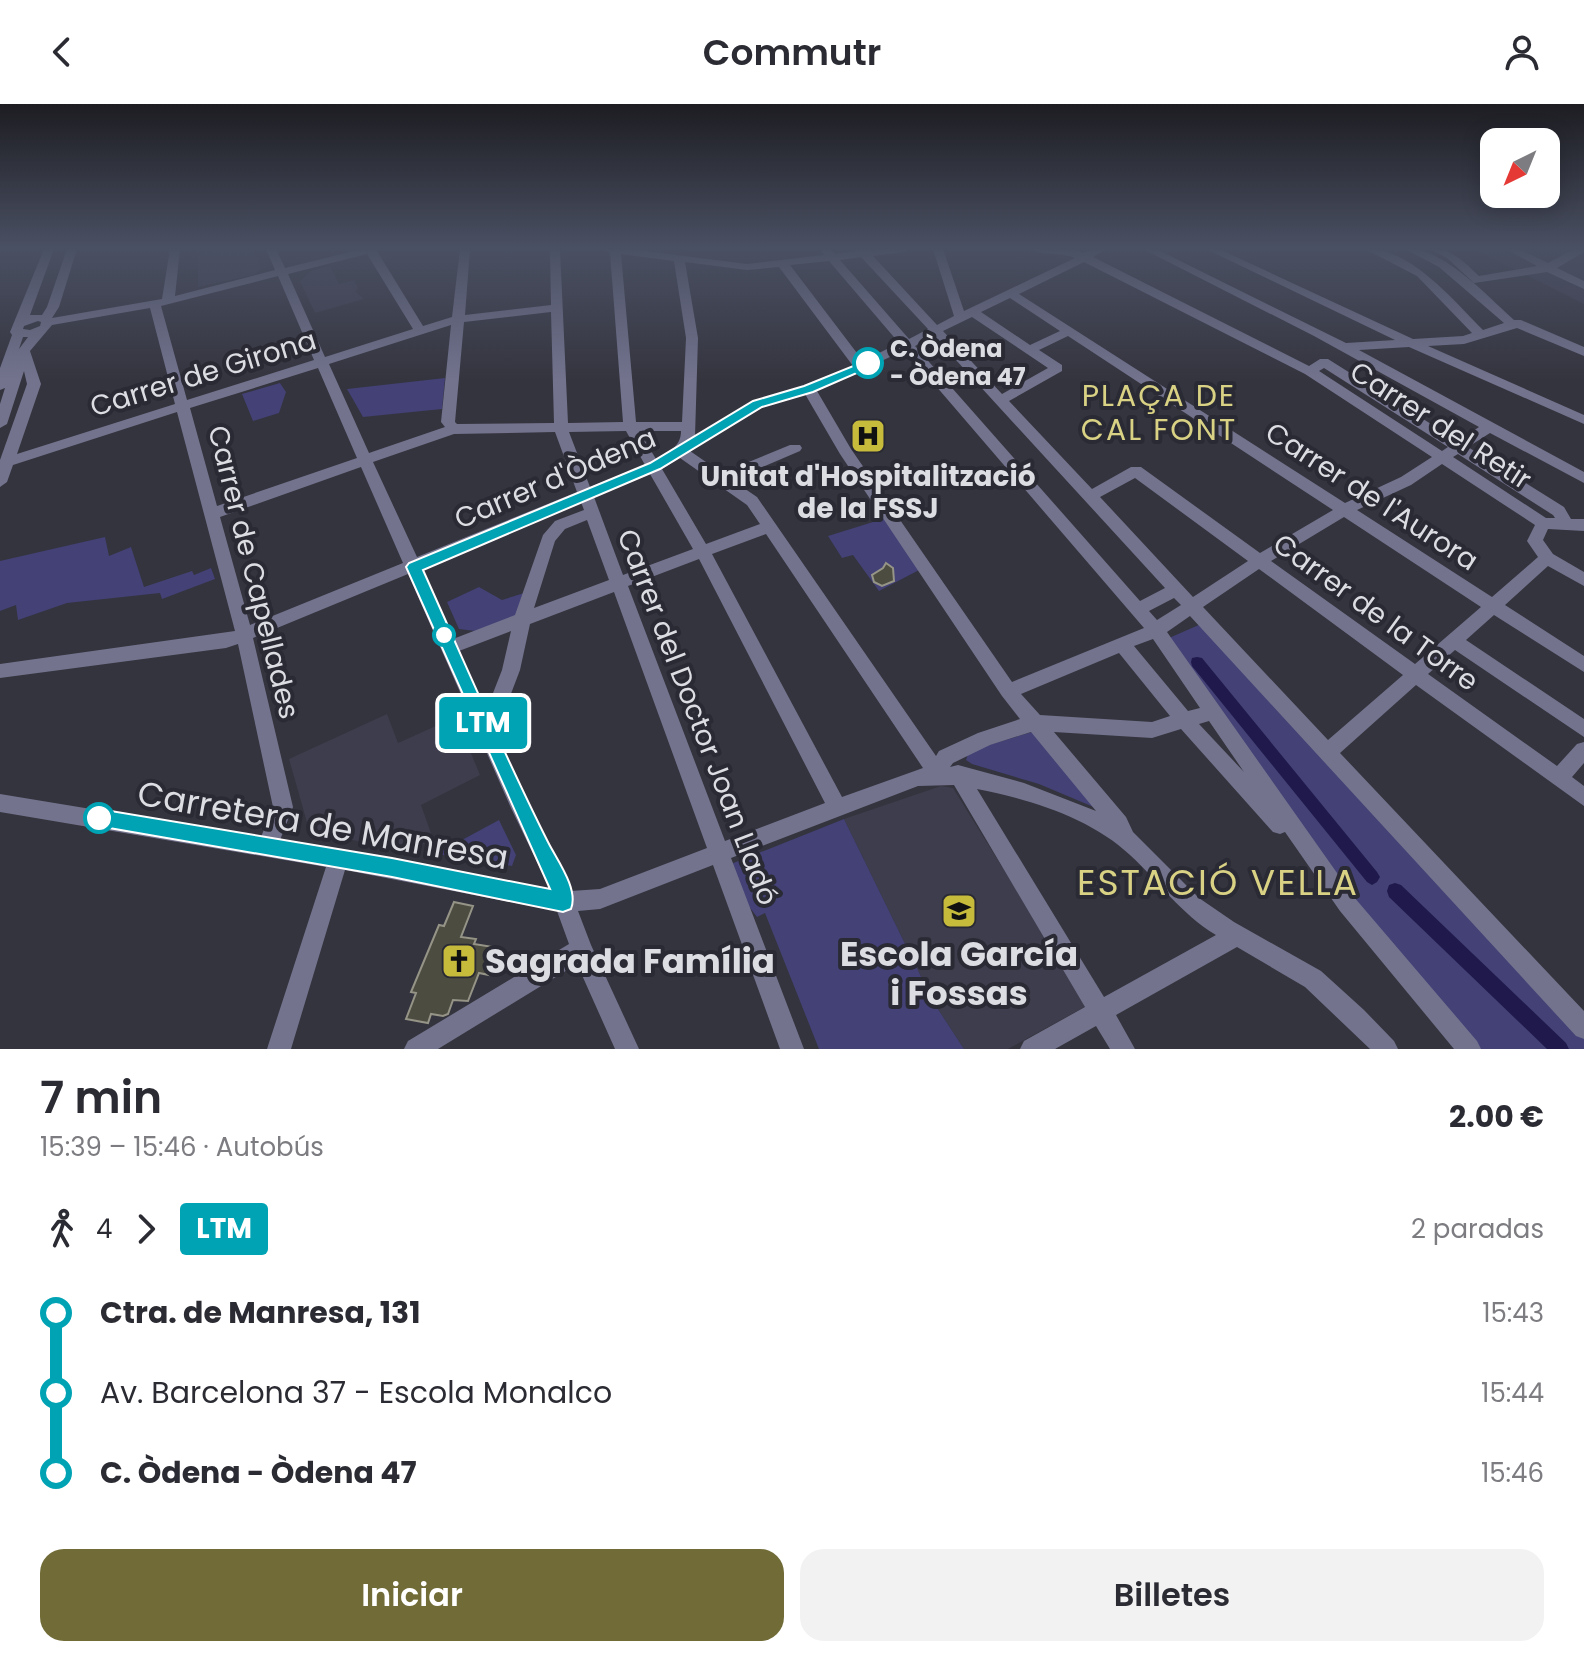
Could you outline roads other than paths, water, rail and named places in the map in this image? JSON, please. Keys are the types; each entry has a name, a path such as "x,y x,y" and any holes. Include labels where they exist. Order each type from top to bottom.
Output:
{"street":[{"path":"0,386 33,293"},
{"path":"42,293 39,302 44,322"},
{"path":"0,424 24,351 53,307 58,293"},
{"path":"161,303 164,293"},
{"path":"20,328 202,293"},
{"path":"290,293 559,886 581,949 627,1049"},
{"path":"398,293 420,331"},
{"path":"453,429 448,422 461,293"},
{"name":"Carrer del Doctor Joan Lladó","path":"556,293 561,429 792,1049"},
{"path":"614,293 630,427 703,552 838,808"},
{"path":"685,293 692,338 688,439 680,451 752,501 947,773 1123,1049"},
{"path":"805,293 861,367"},
{"path":"863,293 1156,630 1347,904 1469,1049"},
{"path":"900,293 1174,590 1229,643 1584,1028"},
{"path":"957,293 966,314 1031,349 1057,368 1001,400"},
{"name":"Carrer d'Òdena","path":"0,671 219,642 244,635 524,520 587,504 758,404 809,389 861,367 1010,293"},
{"name":"Carrer de l'Aurora","path":"1010,293 1584,665"},
{"name":"Carrer del Retir","path":"1155,293 1310,371 1445,456 1543,523"},
{"path":"1236,293 1343,347 1584,478"},
{"path":"1305,293 1584,420"},
{"path":"1439,293 1477,332"},
{"path":"1478,293 1515,324 1581,349 1584,365"},
{"path":"1488,293 1515,324"},
{"name":"Carrer de Capellades","path":"161,303 183,406 244,635 283,807"},
{"name":"Carrer de Girona","path":"6,462 458,319 557,308"},
{"path":"1343,347 1464,340 1477,332 1515,324"},
{"path":"1031,349 1069,331"},
{"path":"0,482 34,384 24,351"},
{"path":"1310,371 1324,362 1579,525"},
{"path":"809,389 845,451 1008,691 1119,824 1126,839"},
{"path":"211,514 453,429 687,426"},
{"path":"1008,691 1156,630 1259,561 1346,509 1406,481 1489,427"},
{"path":"720,479 795,448"},
{"name":"Carrer de la Torre","path":"1090,496 1136,471 1584,797"},
{"path":"487,733 511,670 522,621 548,539 560,525 587,504"},
{"path":"524,520 548,539"},
{"path":"1579,525 1543,523 1535,541 1547,558 1584,580"},
{"path":"450,647 768,527"},
{"path":"1329,751 1547,558"},
{"path":"1137,610 1174,590"},
{"path":"1453,640 1584,729"},
{"path":"1123,645 1185,721 1292,838 1308,850"},
{"path":"947,773 946,757 985,739 1033,723 1152,730 1212,712"},
{"path":"1558,778 1584,750"},
{"path":"947,773 1018,790 1087,817 1126,839 1200,913 1302,972 1344,1006 1386,1049"},
{"name":"Carretera de Manresa","path":"0,803 240,841 563,902 600,899 838,808 947,773"},
{"path":"240,841 262,829 283,807"},
{"path":"267,846 283,807"},
{"path":"279,1049 338,860"},
{"path":"1032,1049 1236,936"},
{"path":"416,1049 581,949"}],"waterway":[{"path":"1197,662 1372,877"},
{"path":"1395,891 1560,1049"}],"place":[{"name":"C. Òdena - Òdena 47","path":"868,363"},
{"name":"Unitat d'Hospitalització de la FSSJ","path":"868,436"},
{"name":"Escola García i Fossas","path":"959,911"},
{"name":"Sagrada Família","path":"459,961"}],"district":[{"name":"PLAÇA DE CAL FONT","path":"1159,413"},
{"name":"ESTACIÓ VELLA","path":"1218,882"}]}
